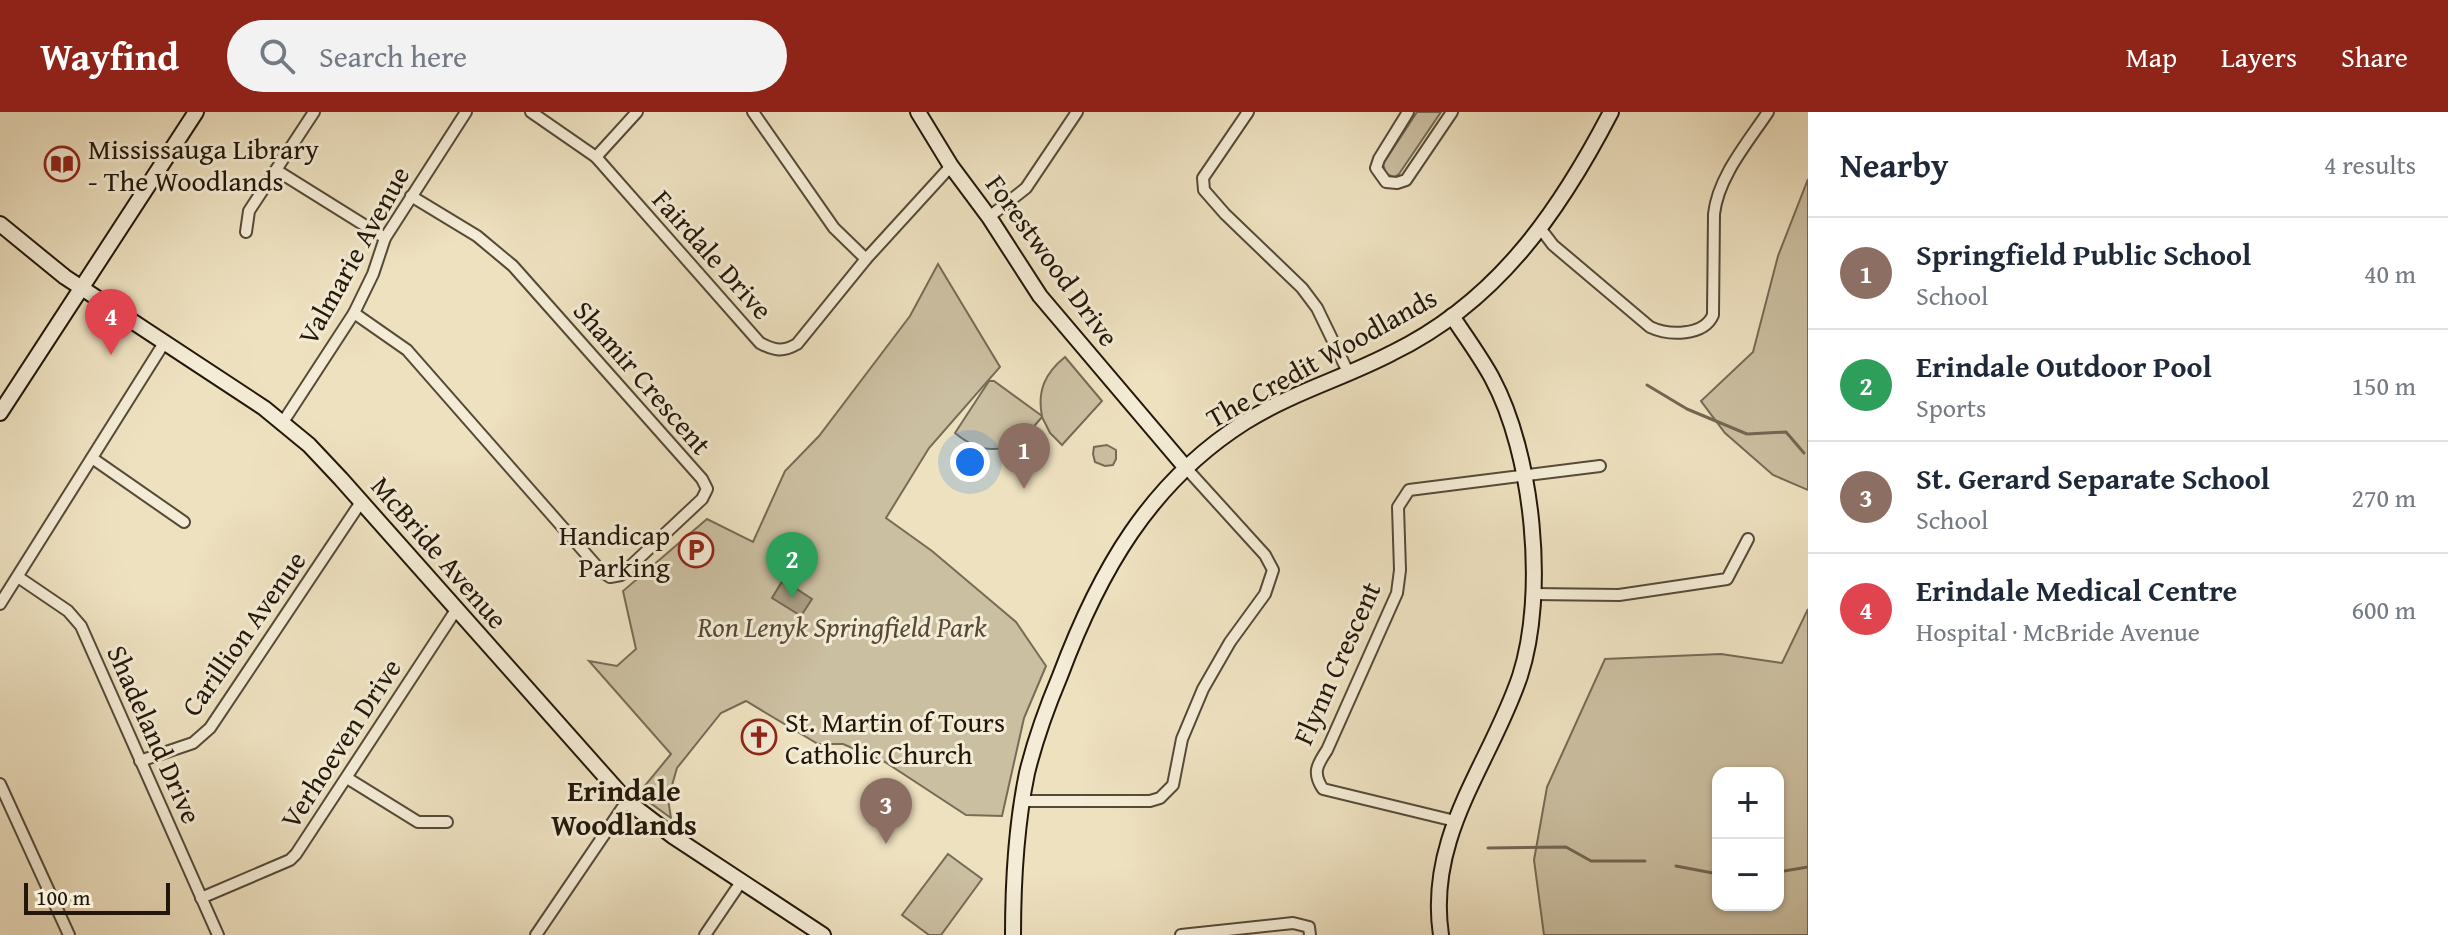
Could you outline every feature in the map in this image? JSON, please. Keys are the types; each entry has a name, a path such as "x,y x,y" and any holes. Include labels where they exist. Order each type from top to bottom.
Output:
{"street":[{"path":"0,413 196,112"},
{"path":"246,232 249,211 314,112"},
{"name":"Valmarie Avenue","path":"283,422 354,313 373,274 385,238 466,112"},
{"name":"Fairdale Drive","path":"531,112 596,157 760,343 772,349 785,350 797,344 866,259 951,166"},
{"path":"596,157 637,112"},
{"path":"753,112 834,228 866,259"},
{"name":"Forestwood Drive","path":"918,112 1040,296 1186,468"},
{"path":"989,217 1026,188 1077,112"},
{"path":"1248,112 1203,178 1204,190 1302,288 1317,308 1348,372"},
{"path":"1408,112 1376,168 1386,182 1406,180 1452,112"},
{"name":"The Credit Woodlands","path":"1013,935 1022,801 1042,722 1094,594 1129,533 1186,468 1245,422 1393,353 1452,316 1514,262 1576,179 1611,112"},
{"path":"1540,228 1553,245 1650,327 1666,332 1699,329 1711,321 1713,315 1714,214 1717,197 1768,112"},
{"path":"276,170 385,238"},
{"name":"Shamir Crescent","path":"354,313 407,350 601,571 610,577 621,575 702,499 707,489 702,479 513,266 477,236 411,196"},
{"name":"McBride Avenue","path":"0,224 81,288 283,422 322,458 627,801 654,823 823,935"},
{"path":"1441,935 1443,865 1455,821 1520,676 1531,622 1535,570 1525,476 1493,379 1452,316"},
{"path":"0,604 164,343"},
{"path":"92,458 184,522"},
{"path":"1525,476 1600,466"},
{"path":"1022,801 1150,801 1160,798 1173,785 1182,739 1203,689 1230,642 1265,594 1273,570 1265,555 1186,468"},
{"name":"Flynn Crescent","path":"1455,821 1323,789 1317,780 1316,767 1327,750 1397,593 1400,570 1398,507 1409,490 1525,476"},
{"name":"Carillion Avenue","path":"140,761 193,743 210,728 361,502"},
{"path":"1533,594 1619,595 1727,579 1748,539"},
{"name":"Shadeland Drive","path":"18,577 68,611 81,626 218,935"},
{"name":"Verhoeven Drive","path":"201,898 290,860 456,610"},
{"path":"347,778 418,822 447,822"},
{"path":"0,784 69,935"},
{"path":"536,935 627,801"},
{"path":"705,935 741,882"},
{"path":"1181,935 1293,923 1309,927 1310,935"}],"green space":[{"path":"1417,112 1441,112 1399,174 1394,177 1386,174 1383,164"},
{"path":"1808,179 1808,490 1773,475 1725,433 1701,401 1753,352 1778,256"},
{"name":"Ron Lenyk Springfield Park","path":"938,264 1000,367 929,448 886,518 932,551 1016,622 1046,666 1024,718 1002,816 966,815 885,762 843,744 818,744 746,701 721,713 677,768 668,799 671,818 638,794 671,754 589,661 617,666 636,649 623,591 707,519 753,542 785,471 819,436 910,316"},
{"path":"1065,357 1102,401 1062,445 1050,433 1042,417 1022,437 1002,448 980,447 955,433 989,381 994,381 1042,416 1044,383 1052,369"},
{"path":"1107,445 1116,450 1116,459 1113,465 1105,466 1095,462 1093,454 1094,447"},
{"path":"1808,609 1808,935 1544,935 1534,860 1547,787 1605,659 1721,654 1782,663"},
{"path":"948,854 982,879 941,935 929,935 902,915"}],"shaded area":[{"path":"783,580 812,599 801,616 772,598"}],"waterway":[{"path":"1647,385 1687,409 1747,434 1786,432 1804,453"},
{"path":"1488,848 1566,847 1591,861 1645,861"},
{"path":"1676,866 1712,873"},
{"path":"1784,871 1808,867"}],"place":[{"name":"Mississauga Library - The Woodlands","path":"62,164"},
{"name":"Erindale Medical Centre","path":"111,355"},
{"name":"Springfield Public School","path":"1024,489"},
{"name":"Handicap Parking","path":"696,550"},
{"name":"Erindale Outdoor Pool","path":"792,598"},
{"name":"St. Martin of Tours Catholic Church","path":"759,737"},
{"name":"St. Gerard Separate School","path":"886,844"}],"district":[{"name":"Erindale Woodlands","path":"624,807"}]}
